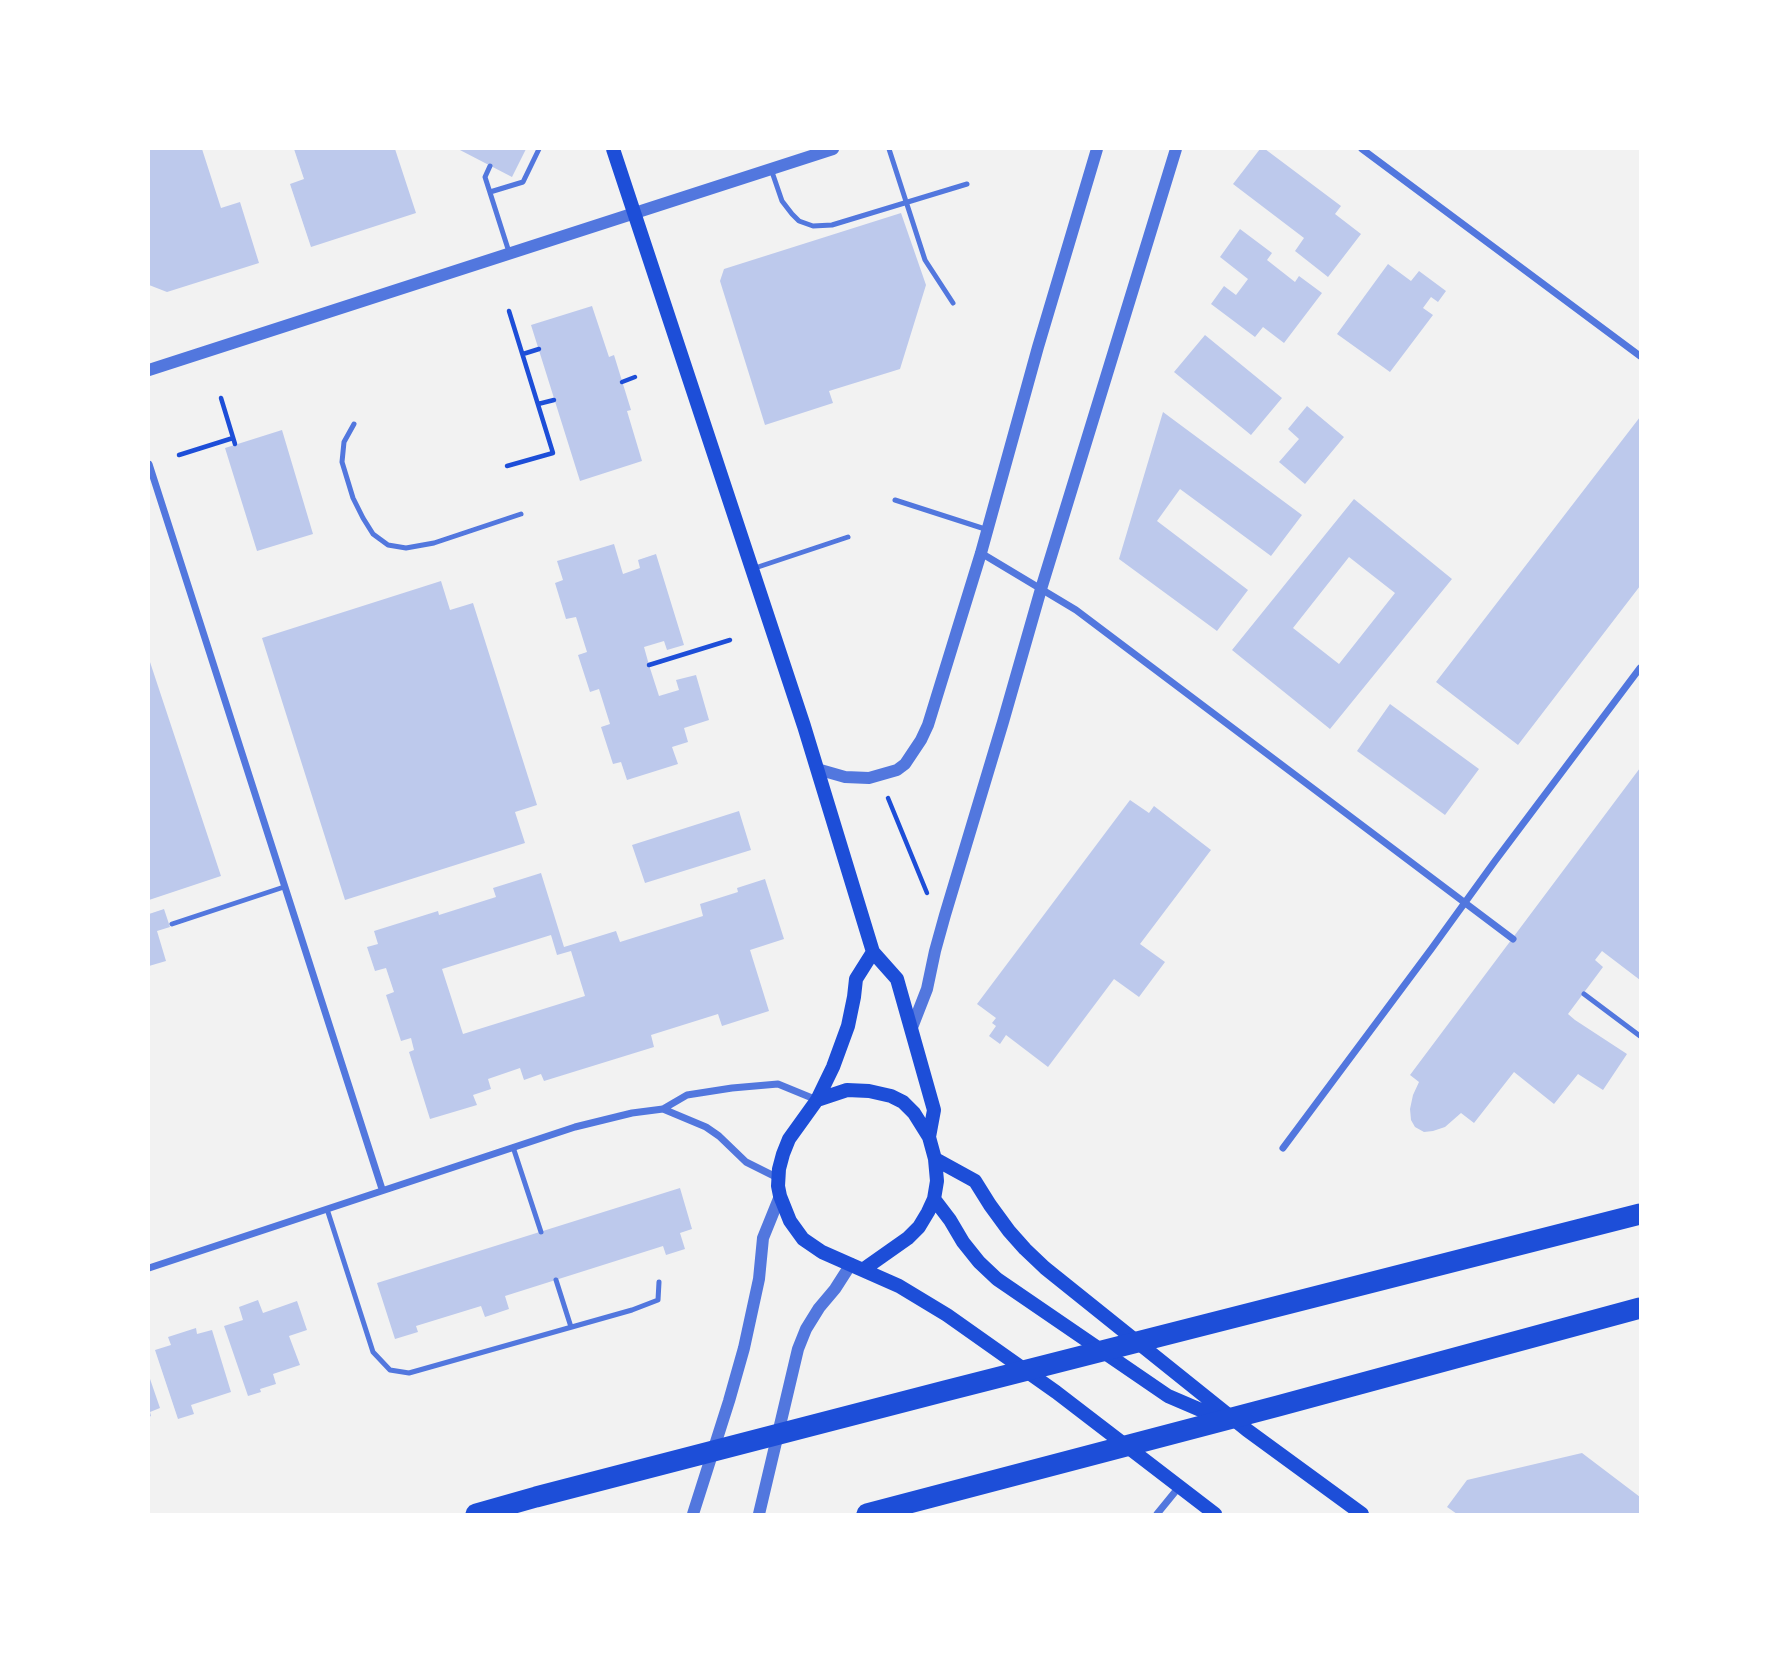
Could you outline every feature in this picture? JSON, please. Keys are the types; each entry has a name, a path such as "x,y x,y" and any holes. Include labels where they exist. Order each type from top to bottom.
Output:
{"highway":[{"path":"476,1514 1640,1214"},
{"path":"867,1514 1640,1308"}],"main road":[{"path":"613,149 817,769 873,952 897,979 934,1110 929,1138"},
{"path":"873,952 856,979 852,1008 834,1068 817,1100 789,1139 781,1161 778,1178 780,1196 790,1222 803,1239 822,1252 913,1293 947,1315 1056,1392 1215,1514"},
{"path":"817,1100 847,1090 891,1096 903,1102 914,1113 929,1138 935,1158 937,1181 934,1199 919,1227 908,1238 857,1266"},
{"path":"935,1158 975,1181 1009,1231 1045,1268 1247,1430 1362,1514"},
{"path":"934,1199 963,1242 997,1279 1168,1396 1247,1430"}],"street":[{"path":"149,370 833,149"},
{"path":"817,769 845,777 869,778 897,770 911,756 928,725 981,553 1097,149"},
{"path":"911,1030 927,989 945,915 1041,589 1176,149"},
{"path":"1362,149 1640,356"},
{"path":"149,464 382,1189"},
{"path":"981,553 1089,620 1513,939"},
{"path":"1283,1148 1640,668"},
{"path":"149,1268 513,1147 604,1119 663,1109 687,1095 778,1084 817,1100"},
{"path":"663,1109 706,1127 746,1162 778,1178"},
{"path":"694,1514 744,1348 759,1279 762,1238 780,1196"},
{"path":"759,1514 797,1349 819,1308 857,1266"},
{"path":"1157,1514 1179,1487"}],"lane":[{"path":"490,192 523,181 539,149"},
{"path":"889,149 925,260 953,303"},
{"path":"490,166 485,177 509,254"},
{"path":"771,169 787,208 799,221 813,226 832,225 967,184"},
{"path":"354,424 344,442 342,462 353,498 363,518 373,534 388,545 406,548 434,543 522,514"},
{"path":"895,500 987,529"},
{"path":"752,569 848,537"},
{"path":"172,924 284,887"},
{"path":"1584,994 1640,1036"},
{"path":"513,1147 541,1232"},
{"path":"327,1209 373,1352 390,1370 409,1373 632,1310 658,1300 659,1282"},
{"path":"556,1280 571,1327"}],"path":[{"path":"507,466 553,453 509,312"},
{"path":"523,354 539,349"},
{"path":"622,382 635,377"},
{"path":"179,455 234,441 221,398"},
{"path":"538,404 554,400"},
{"path":"649,665 730,640"},
{"path":"888,798 929,898"}],"building":[{"path":"149,149 202,149 221,208 240,202 259,263 167,292 149,285"},
{"path":"294,149 395,149 416,213 311,247 290,184 304,179"},
{"path":"458,149 526,149 512,177"},
{"path":"1260,149 1265,149 1341,206 1335,214 1361,234 1328,277 1295,251 1304,238 1233,184"},
{"path":"901,213 926,285 900,369 829,391 833,403 765,425 720,281 724,269"},
{"path":"1240,229 1272,253 1267,260 1295,282 1299,276 1322,293 1284,343 1263,327 1255,337 1211,304 1224,286 1236,295 1248,279 1220,257"},
{"path":"1388,264 1411,281 1419,271 1446,291 1438,302 1431,297 1423,308 1433,315 1390,372 1337,334"},
{"path":"592,306 609,357 614,355 631,410 627,411 642,461 580,481 531,325"},
{"path":"1205,335 1282,398 1251,435 1174,372"},
{"path":"1307,406 1344,437 1305,484 1279,462 1299,439 1288,429"},
{"path":"1163,412 1302,515 1271,556 1180,489 1157,521 1248,590 1217,631 1119,559"},
{"path":"1640,417 1640,586 1518,745 1436,682"},
{"path":"282,430 313,534 257,551 225,448"},
{"path":"1354,499 1452,579 1330,729 1232,650","holes":["1349,557 1395,593 1339,664 1293,628"]},
{"path":"614,544 623,574 640,568 638,560 656,554 684,645 667,650 664,641 644,647 659,696 679,690 676,680 696,675 709,720 684,728 688,742 672,747 678,764 627,780 621,762 613,764 601,727 610,724 599,689 590,692 578,655 587,652 576,617 566,619 555,583 563,580 557,561"},
{"path":"441,581 450,610 473,603 537,805 515,812 525,843 345,900 262,638"},
{"path":"149,659 221,876 149,900"},
{"path":"1390,704 1479,769 1445,815 1357,751"},
{"path":"1640,768 1640,980 1602,951 1595,960 1603,967 1568,1014 1627,1054 1603,1090 1578,1074 1554,1104 1514,1072 1474,1123 1461,1113 1445,1127 1433,1131 1424,1132 1415,1127 1410,1109 1419,1082 1410,1075"},
{"path":"1130,800 1149,813 1154,806 1211,850 1140,944 1165,962 1139,997 1114,979 1048,1067 1006,1035 1000,1044 989,1036 996,1026 992,1023 996,1018 977,1004"},
{"path":"739,811 751,850 645,883 632,845"},
{"path":"541,873 564,947 616,931 620,942 703,916 700,904 738,892 737,888 765,879 784,939 750,950 769,1011 722,1026 718,1014 651,1035 654,1047 544,1081 541,1074 524,1080 520,1068 488,1079 491,1089 473,1095 477,1105 430,1119 409,1052 414,1050 411,1038 401,1041 386,995 394,992 386,968 375,971 367,947 378,944 374,931 496,897 493,888","holes":["551,935 557,955 571,951 585,996 463,1034 442,969"]},
{"path":"164,909 170,927 157,931 166,961 149,966 149,914"},
{"path":"680,1188 692,1229 680,1233 685,1249 666,1255 663,1246 505,1296 509,1309 485,1317 481,1306 416,1326 418,1332 395,1339 377,1283"},
{"path":"258,1300 263,1313 297,1301 307,1330 289,1336 300,1365 273,1374 276,1384 248,1396 224,1326 243,1320 239,1307"},
{"path":"196,1328 197,1334 212,1330 231,1392 191,1405 194,1414 178,1419 155,1350 171,1345 168,1337"},
{"path":"149,1376 160,1408 150,1412 149,1417"},
{"path":"1582,1453 1640,1497 1640,1514 1457,1514 1447,1507 1467,1480"}]}
